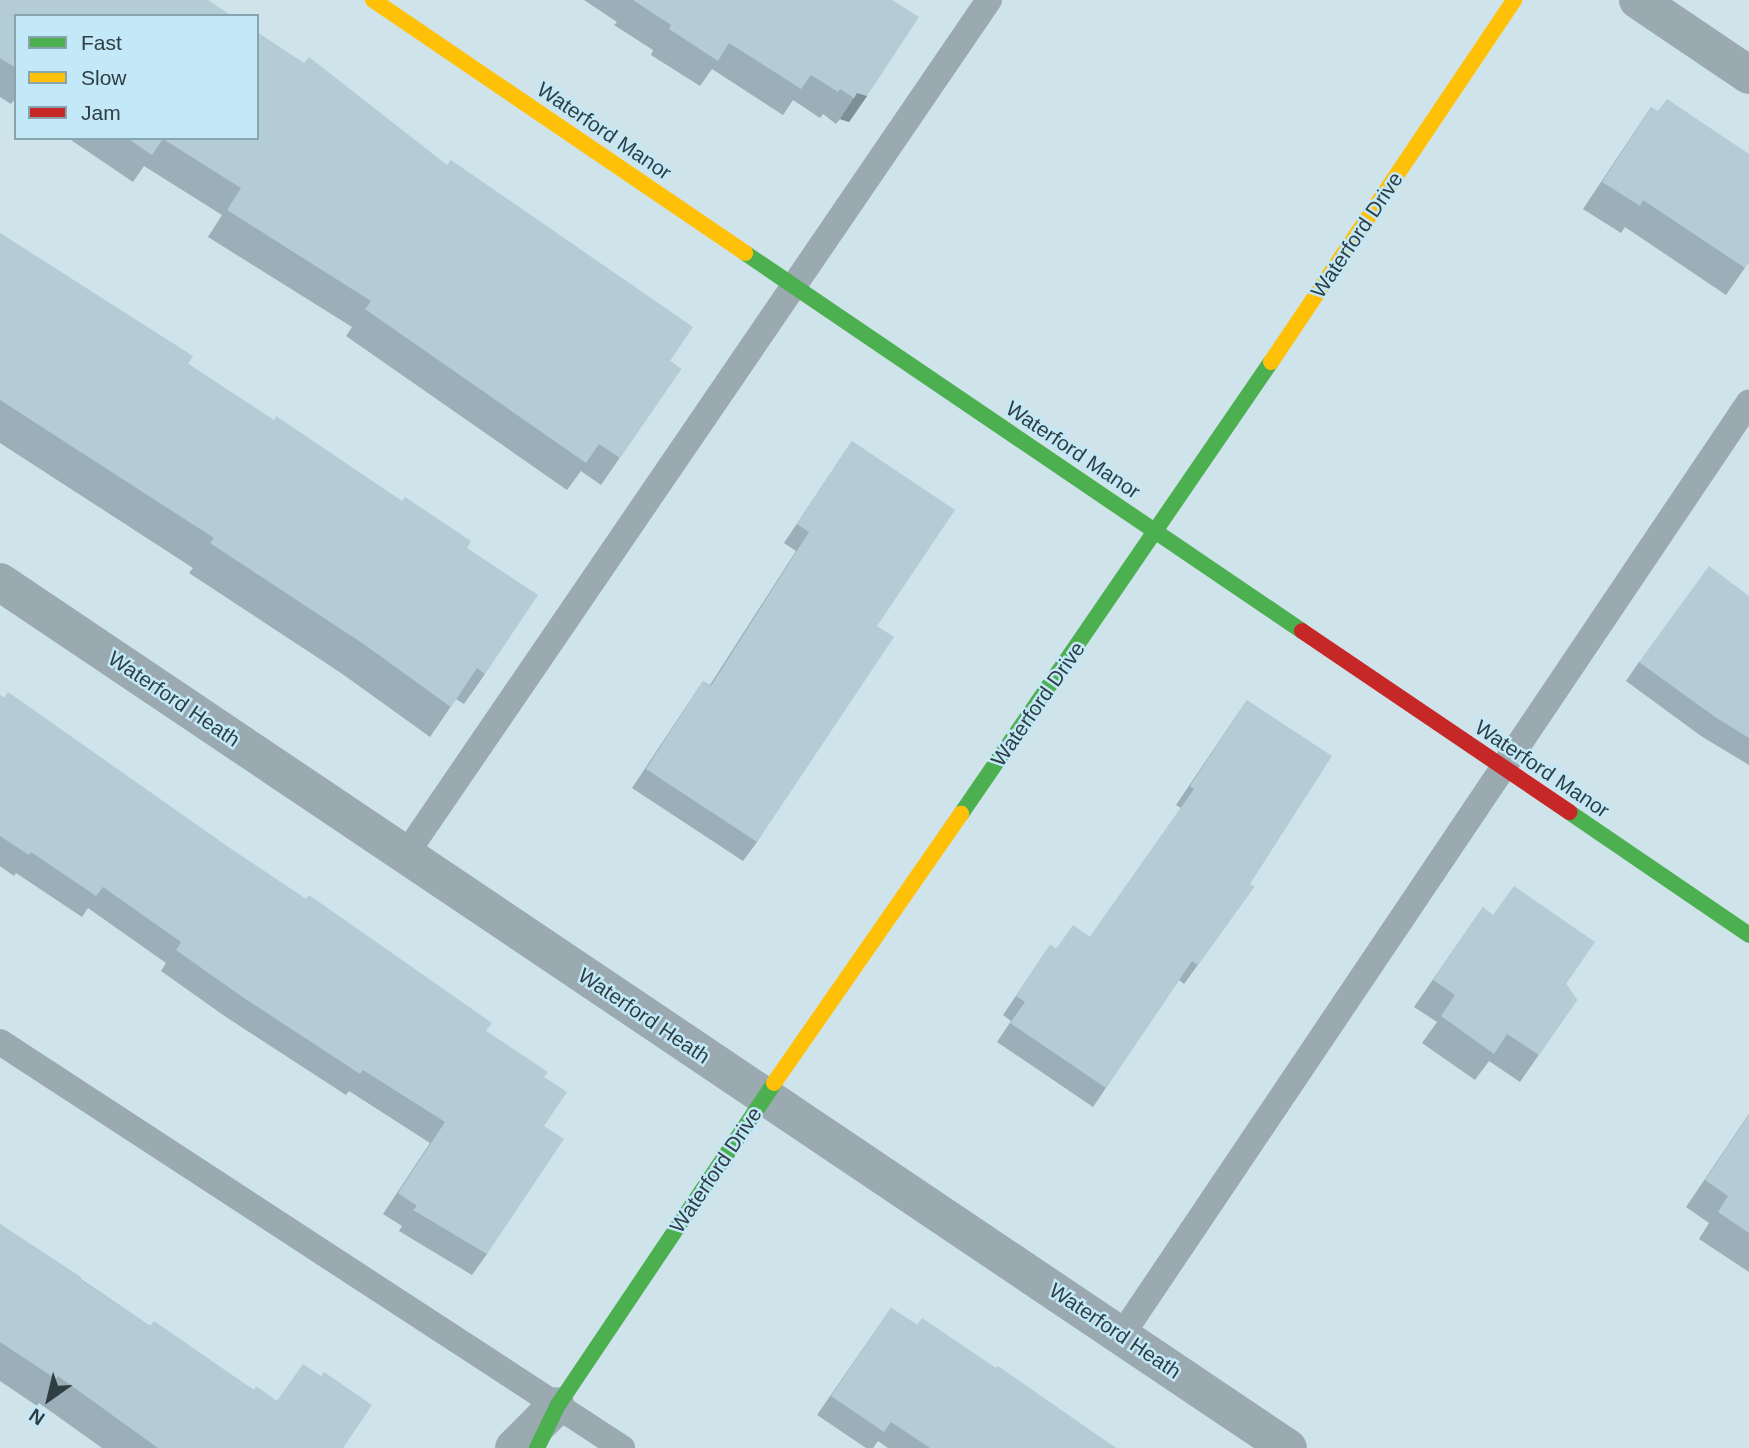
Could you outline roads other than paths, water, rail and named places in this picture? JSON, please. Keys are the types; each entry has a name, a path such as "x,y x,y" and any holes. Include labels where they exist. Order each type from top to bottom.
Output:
{"street":[{"name":"Waterford Manor","path":"373,0 1749,934"},
{"name":"Waterford Drive","path":"537,1448 558,1405 765,1097 1156,533 1514,0"},
{"path":"1638,0 1749,75"},
{"name":"Waterford Heath","path":"0,582 1289,1448"},
{"name":"Waterford Drive","path":"514,1448 558,1405"}],"lane":[{"path":"406,855 989,0"},
{"path":"1122,1336 1749,402"},
{"path":"0,1042 622,1448"}]}
